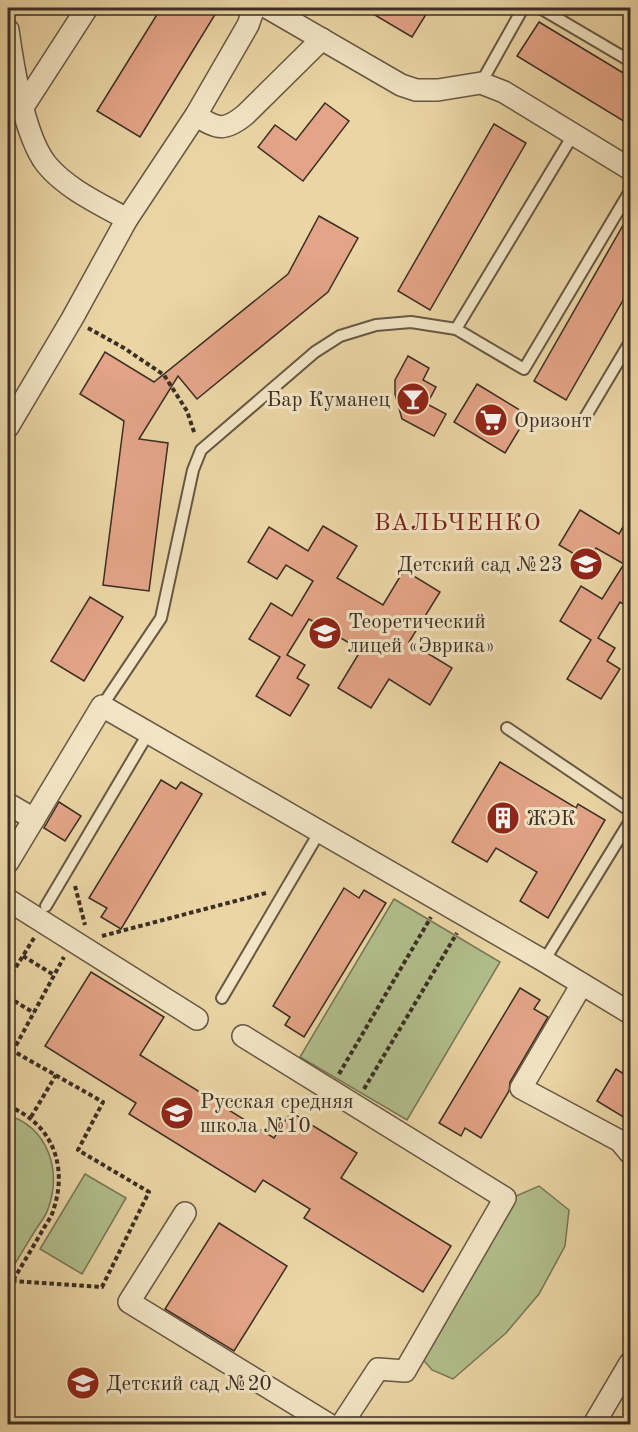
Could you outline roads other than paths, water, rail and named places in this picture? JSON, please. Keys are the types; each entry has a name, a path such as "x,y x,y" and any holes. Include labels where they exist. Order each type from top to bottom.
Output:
{"street":[{"path":"23,107 87,8"},
{"path":"8,427 72,319 127,219 196,115 248,25 254,8"},
{"path":"268,8 400,85 416,90 438,90 481,83 504,92 630,169"},
{"path":"8,30 23,107 35,148 47,165 61,178 84,195 127,219"},
{"path":"196,115 220,127 226,128 232,125 246,115 322,39"},
{"path":"8,862 102,706 544,960 630,1013"},
{"path":"8,804 34,819"},
{"path":"8,900 45,914 80,935 197,1019"},
{"path":"582,984 521,1088 621,1141 630,1153"},
{"path":"243,1036 505,1198 405,1371 378,1369 342,1425"},
{"path":"185,1213 129,1302 327,1425"},
{"path":"594,1425 630,1364"}],"lane":[{"path":"481,83 523,8"},
{"path":"540,8 630,61"},
{"path":"456,328 573,135"},
{"path":"102,706 161,618 193,470 201,450 315,352 340,336 376,325 411,322 456,328 524,369 630,191"},
{"path":"586,416 630,342"},
{"path":"507,728 630,812"},
{"path":"45,914 149,732"},
{"path":"544,960 630,821"},
{"path":"222,998 320,831"}],"place":[{"name":"Бар Куманец","path":"413,399"},
{"name":"Оризонт","path":"491,420"},
{"name":"Детский сад №23","path":"586,564"},
{"name":"Теоретический лицей «Эврика»","path":"325,633"},
{"name":"ЖЭК","path":"503,818"},
{"name":"Русская средняя школа №10","path":"177,1113"},
{"name":"Детский сад №20","path":"83,1383"}],"district":[{"name":"ВАЛЬЧЕНКО","path":"458,522"}]}
